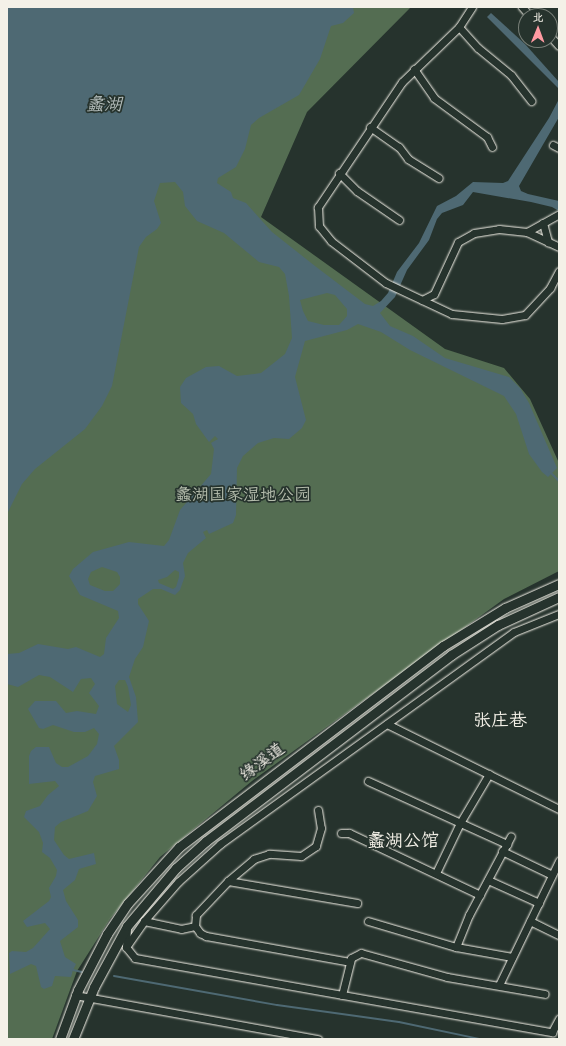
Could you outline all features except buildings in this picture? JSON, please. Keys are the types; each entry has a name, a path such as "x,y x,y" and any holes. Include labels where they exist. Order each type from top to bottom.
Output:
{"main road":[{"name":"缘溪道","path":"60,1039 76,995 94,957 128,903 179,847 442,646 505,608 559,584"},
{"name":"缘溪道","path":"73,1039 89,999 127,926 176,868 206,841 451,655 498,625 559,596"}],"street":[{"path":"472,7 459,27 402,82 370,127 339,172 318,207 319,226 331,241 391,285 452,314 502,319 525,315 550,288 559,271"},
{"path":"459,27 478,48 511,75 531,101"},
{"path":"414,69 434,98 488,137 492,147"},
{"path":"370,127 399,147 408,159 438,178"},
{"path":"339,172 357,191 400,220"},
{"path":"527,232 558,214"},
{"path":"543,223 548,242"},
{"path":"437,307 434,294 458,242 480,232 499,229 527,232 559,248"},
{"path":"422,300 434,294"},
{"path":"126,947 144,921 178,882 220,844 514,632 559,614"},
{"path":"387,724 559,809"},
{"path":"436,873 460,823 489,774"},
{"path":"368,781 506,844"},
{"path":"318,810 321,828 316,846 301,856 269,854 254,859 228,881 196,915 195,926 200,933 206,936 350,962"},
{"path":"341,833 349,833 480,894"},
{"path":"456,947 480,894 511,836"},
{"path":"502,852 555,872"},
{"path":"499,985 559,861"},
{"path":"488,880 539,903"},
{"path":"228,881 357,903"},
{"path":"144,921 181,929 195,926"},
{"path":"368,921 456,947 512,958"},
{"path":"530,921 559,935"},
{"path":"127,926 126,947 135,958 552,1032"},
{"path":"342,995 351,958 361,953 447,977 545,994"},
{"path":"76,995 89,999 318,1039"},
{"path":"548,1039 559,1019"}],"green space":[{"name":"蠡湖国家湿地公园","path":"7,7 411,7 307,112 261,217 445,349 504,368 530,399 559,463 559,571 504,599 252,781 160,857 110,919 77,971 52,1039 7,1039"}],"water":[{"name":"蠡湖","path":"7,7 353,7 354,13 343,23 331,26 320,59 299,95 259,118 251,125 245,149 236,167 218,178 217,183 231,192 233,198 246,203 272,232 315,266 365,304 373,306 381,301 388,293 397,272 419,243 437,206 456,196 473,182 503,183 508,181 549,118 559,99 559,117 519,186 521,191 528,194 559,201 559,211 552,207 531,202 473,192 463,205 442,213 437,219 429,240 407,270 395,297 380,313 390,326 413,336 445,358 509,377 520,388 529,403 557,468 548,477 542,472 529,454 516,414 504,396 410,350 381,332 358,324 347,330 305,341 295,377 306,420 302,428 289,439 274,438 258,443 243,456 237,468 236,515 233,523 209,534 207,530 203,532 206,538 188,553 183,563 185,576 180,590 175,595 161,589 153,589 138,599 138,604 149,621 143,647 135,659 129,677 136,697 138,722 114,746 119,760 119,769 95,776 93,782 97,796 88,811 61,822 55,827 54,840 64,855 69,859 94,853 96,864 79,869 75,880 63,890 66,901 78,920 78,927 60,941 65,957 76,964 71,977 55,976 52,986 44,989 41,987 36,966 31,964 10,974 9,953 12,951 26,952 33,948 50,929 45,923 27,927 23,921 49,901 51,897 49,888 56,876 57,870 50,858 42,852 43,843 39,832 24,817 26,811 40,806 48,795 59,786 55,781 29,784 29,756 31,751 36,747 49,747 56,763 62,767 68,767 88,756 97,744 99,734 94,728 85,732 74,732 53,725 43,729 39,728 28,709 35,701 56,701 66,713 77,711 96,714 99,706 89,693 95,684 91,678 81,679 73,692 50,677 39,675 18,687 7,684 7,654 19,653 38,644 68,649 76,647 100,657 104,654 106,638 119,618 118,611 80,595 69,576 73,569 93,552 129,542 164,546 169,540 180,510 211,474 214,449 211,443 218,439 215,436 209,442 196,424 193,414 181,403 180,387 186,378 206,367 219,366 237,376 261,373 285,354 292,338 289,296 285,274 279,267 259,262 224,233 197,221 185,206 183,192 175,182 160,183 154,201 161,223 157,229 146,237 139,247 112,386 102,406 85,429 35,469 22,484 7,514","holes":["327,293 335,295 347,309 347,316 339,325 324,325 308,321 300,300","102,567 117,572 120,577 120,584 113,591 105,591 90,585 88,579 91,572","175,570 179,572 176,587 173,589 159,583 158,580 167,577","119,680 125,680 128,687 131,705 128,712 117,704 115,686"]},
{"path":"491,13 518,38 518,48 487,17"},
{"path":"518,48 529,48 559,82 559,89"}],"waterway":[{"path":"550,472 559,481"},
{"path":"73,970 82,972"},
{"path":"114,976 277,1005 399,1022 480,1039"}],"district":[{"name":"张庄巷","path":"500,720"},
{"name":"蠡湖公馆","path":"403,840"}]}
